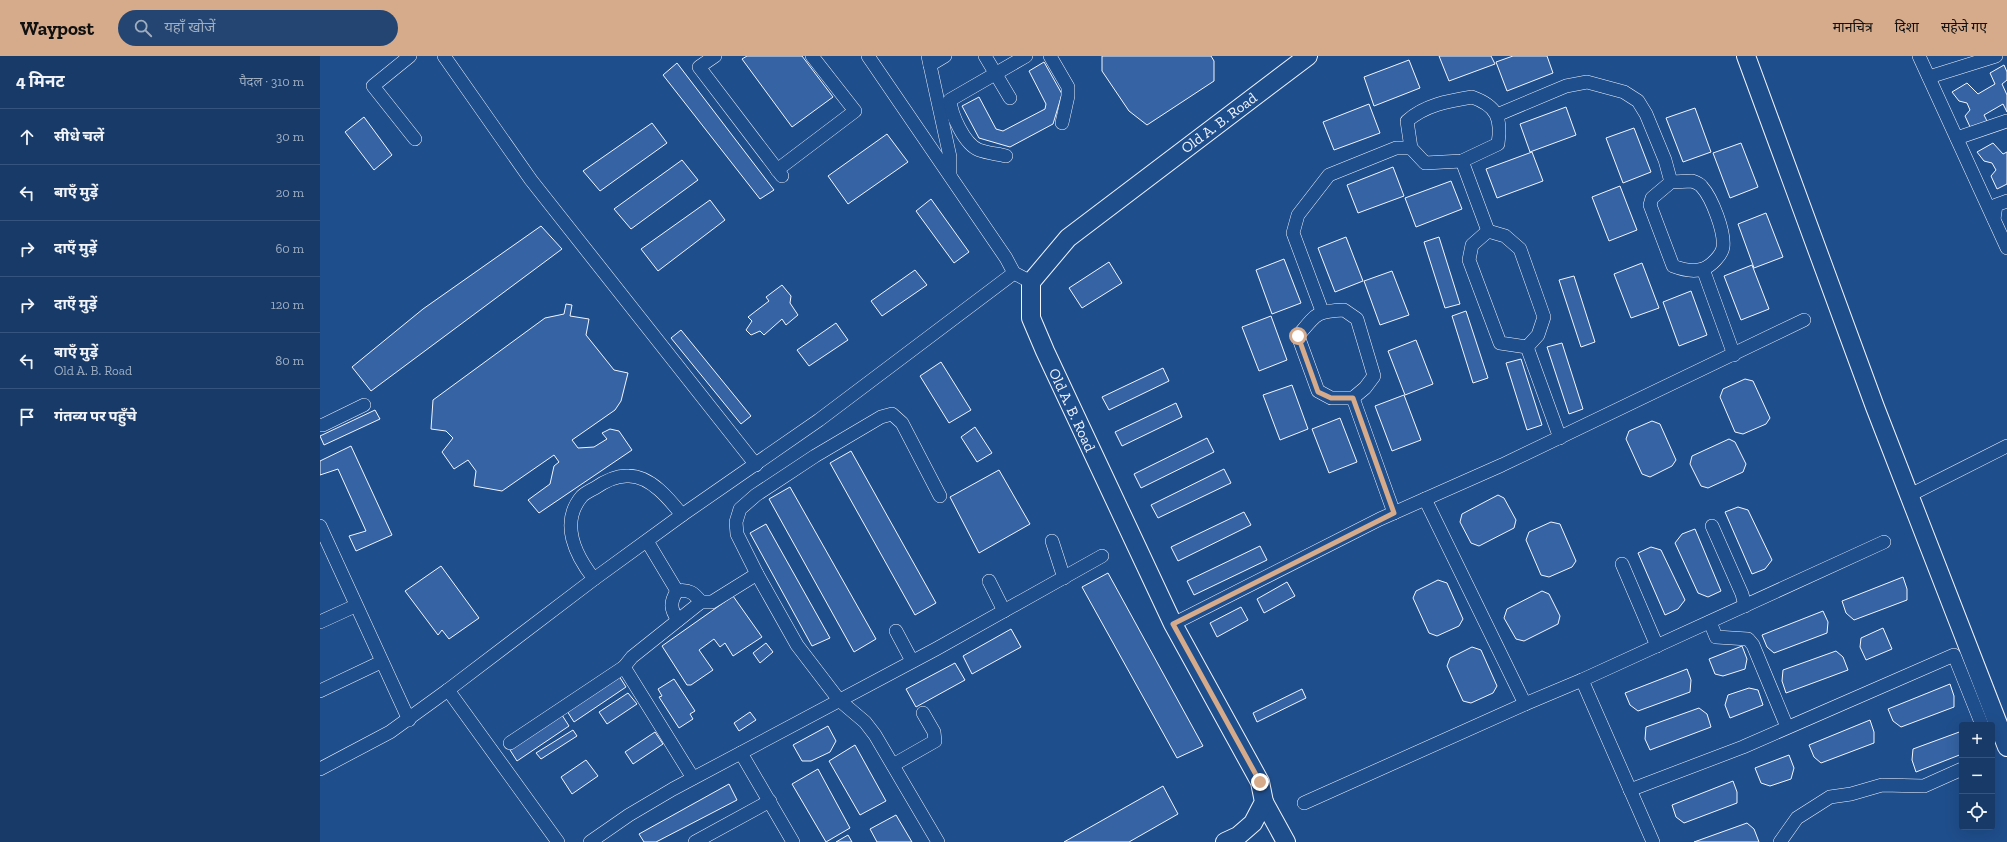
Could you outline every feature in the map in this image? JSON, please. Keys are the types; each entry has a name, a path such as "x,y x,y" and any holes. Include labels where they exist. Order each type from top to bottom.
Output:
{"street":[{"path":"410,56 373,86 414,139"},
{"path":"444,56 531,180 756,465"},
{"path":"715,56 699,67 779,173 855,112 812,56"},
{"path":"868,56 1006,258 1014,273 1031,282"},
{"path":"945,56 929,61 950,157 950,175"},
{"path":"985,56 1010,98"},
{"path":"1006,156 978,149 969,143 951,112 950,100 995,72 1026,56"},
{"path":"1050,56 1068,87 1068,96 1062,123"},
{"name":"Old A. B. Road","path":"1286,842 1264,802 1260,782 1173,624 1045,352 1031,318 1031,282 1068,238 1308,56"},
{"path":"1746,56 1872,400 2007,747"},
{"path":"1919,56 2007,248"},
{"path":"1929,77 1996,56"},
{"path":"1497,115 1573,85 1588,82 1624,92 1638,101 1646,114 1665,160 1671,182"},
{"path":"1472,97 1486,102 1497,115 1500,132 1498,144 1462,161 1425,163 1411,148 1406,121 1418,111 1447,101 1472,97"},
{"path":"1957,138 2007,121"},
{"path":"1322,311 1293,233 1298,215 1328,175 1396,148 1411,148"},
{"path":"1462,161 1488,231"},
{"path":"1692,181 1701,185 1709,197 1722,235 1723,248 1718,258 1703,269 1683,270 1673,266 1650,205 1652,198 1671,182 1692,181"},
{"path":"1994,219 1996,205 2007,201"},
{"path":"1488,231 1472,245 1469,260 1500,343 1527,347"},
{"path":"1488,231 1505,236 1520,249 1544,317 1538,335 1527,347"},
{"path":"1703,269 1734,355"},
{"path":"320,769 390,732 409,720 594,579 682,515 756,465 838,406 1014,273"},
{"path":"1344,310 1357,319 1374,376 1365,388 1353,398 1331,398 1318,392 1298,336 1309,322 1322,311 1344,310"},
{"path":"1173,624 1394,513 1560,438 1804,320"},
{"path":"1527,347 1560,438"},
{"path":"1353,398 1394,513"},
{"path":"320,425 364,405"},
{"path":"938,842 875,735 865,722 839,700 797,645 757,574 737,534 736,522 740,508 756,495 808,460 881,417 892,414 902,423 940,496"},
{"path":"1910,495 2007,446"},
{"path":"594,579 584,567 572,541 571,516 582,496 606,480 630,475 649,482 667,496 682,515"},
{"path":"1425,499 1526,704"},
{"path":"320,526 355,606 409,720"},
{"path":"1712,526 1742,594 1745,606"},
{"path":"1052,540 1064,578"},
{"path":"647,541 677,591"},
{"path":"1304,803 1582,680 1884,542"},
{"path":"590,842 629,815 692,778 912,661 1102,556"},
{"path":"1622,564 1657,646"},
{"path":"510,743 624,668 632,657 701,602 712,602 757,574"},
{"path":"989,581 1004,611"},
{"path":"677,591 686,590 695,594 701,602"},
{"path":"677,591 671,601 673,612 678,620"},
{"path":"320,622 355,606"},
{"path":"1710,622 1716,637 1748,639 1753,644 1787,727"},
{"path":"896,631 912,661"},
{"path":"1630,790 1743,747 1954,655 1981,722"},
{"path":"320,692 381,662"},
{"path":"624,668 692,778"},
{"path":"1582,680 1653,842"},
{"path":"448,690 558,842"},
{"path":"893,765 935,742 934,732 923,713"},
{"path":"741,752 794,842"},
{"path":"1780,842 1797,818 1830,796 1851,794 1882,785 1924,786 1959,771"},
{"path":"695,842 770,801"},
{"path":"1225,842 1238,836 1253,823 1264,802"}],"building":[{"path":"747,56 802,56 833,97 792,127 742,59"},
{"path":"1102,56 1211,56 1214,61 1214,81 1147,125 1129,111 1102,71"},
{"path":"1439,56 1491,56 1495,64 1449,81"},
{"path":"1513,56 1547,56 1553,73 1507,91 1496,62"},
{"path":"1409,60 1420,88 1374,106 1364,77"},
{"path":"1044,62 1062,94 1053,124 1010,147 979,138 962,106 979,97 996,129 1003,131 1045,109 1046,104 1029,71"},
{"path":"677,63 774,190 760,199 663,75"},
{"path":"2004,65 2007,72 2007,80 2002,84 2007,95 2007,112 2003,104 1984,115 1987,121 1971,129 1965,116 1970,110 1967,103 1959,101 1952,92 1967,83 1978,94 1995,84 1990,73"},
{"path":"1369,104 1380,133 1334,150 1323,122"},
{"path":"1566,107 1576,135 1530,152 1520,124"},
{"path":"1695,108 1711,152 1683,162 1666,118"},
{"path":"364,117 392,155 374,170 345,132"},
{"path":"652,123 667,143 600,191 583,171"},
{"path":"1634,128 1651,172 1623,183 1606,138"},
{"path":"887,134 908,162 848,204 828,176"},
{"path":"1741,143 1758,187 1730,198 1713,153"},
{"path":"1993,143 2003,154 2007,152 2007,184 1997,189 1991,176 1996,170 1992,163 1984,161 1977,152"},
{"path":"1532,152 1543,181 1497,198 1486,169"},
{"path":"682,160 698,180 631,229 614,209"},
{"path":"1393,167 1404,196 1358,213 1347,185"},
{"path":"1451,181 1462,209 1416,227 1405,198"},
{"path":"1620,186 1637,230 1609,241 1592,197"},
{"path":"931,199 969,252 954,263 916,211"},
{"path":"710,200 725,220 658,271 641,249"},
{"path":"1766,213 1783,257 1754,268 1738,224"},
{"path":"541,226 562,249 371,391 352,367 423,309"},
{"path":"1346,237 1363,281 1335,292 1318,248"},
{"path":"1439,237 1460,304 1445,308 1424,242"},
{"path":"1284,259 1301,303 1272,314 1256,270"},
{"path":"1109,262 1122,283 1082,308 1069,288"},
{"path":"1642,263 1659,308 1631,318 1614,274"},
{"path":"1752,265 1769,309 1741,320 1724,276"},
{"path":"915,270 927,285 882,316 871,301"},
{"path":"1392,271 1409,315 1380,325 1364,281"},
{"path":"1574,276 1595,342 1581,347 1559,280"},
{"path":"782,285 791,296 790,303 798,315 786,325 782,319 764,335 760,331 751,335 746,330 752,321 748,317 769,301 766,297"},
{"path":"1691,291 1707,335 1679,346 1663,302"},
{"path":"566,304 572,305 570,316 589,319 586,335 614,370 628,373 621,401 615,410 572,440 578,448 594,447 607,439 602,433 610,429 619,431 632,450 539,513 528,500 550,484 554,466 559,462 554,455 502,491 474,486 476,471 468,460 454,469 442,452 453,438 446,431 431,429 433,400 545,318 564,314"},
{"path":"1466,311 1488,378 1473,383 1452,316"},
{"path":"1271,316 1287,360 1259,371 1242,327"},
{"path":"836,323 848,340 809,366 797,350"},
{"path":"681,330 751,416 741,424 671,338"},
{"path":"1416,340 1433,384 1405,395 1388,351"},
{"path":"1562,343 1583,409 1569,414 1547,347"},
{"path":"1521,359 1542,425 1527,430 1506,363"},
{"path":"941,362 971,410 949,423 920,376"},
{"path":"1163,368 1169,381 1109,410 1102,397"},
{"path":"1745,379 1753,381 1770,418 1766,424 1743,434 1735,432 1720,397 1723,389"},
{"path":"1292,385 1308,429 1280,440 1263,395"},
{"path":"1404,395 1421,440 1392,451 1375,406"},
{"path":"1176,403 1182,417 1122,446 1115,432"},
{"path":"375,410 380,419 324,445 320,436"},
{"path":"1340,418 1357,462 1329,473 1312,429"},
{"path":"1652,421 1660,424 1676,460 1672,466 1650,477 1642,474 1626,439 1629,431"},
{"path":"975,427 992,453 977,462 961,437"},
{"path":"1207,438 1214,452 1141,488 1134,474"},
{"path":"1729,439 1735,442 1746,464 1743,472 1708,488 1701,486 1690,464 1692,456"},
{"path":"351,446 392,535 356,551 349,536 366,531 338,469 320,475 320,461"},
{"path":"851,451 936,603 915,615 830,463"},
{"path":"1224,469 1231,483 1158,518 1151,505"},
{"path":"999,470 1030,524 979,553 950,497"},
{"path":"790,487 876,639 854,652 769,499"},
{"path":"1498,495 1504,498 1516,520 1514,528 1479,546 1471,543 1460,522 1462,514"},
{"path":"1738,507 1748,510 1772,560 1765,569 1752,574 1725,512"},
{"path":"1244,512 1251,525 1178,561 1171,547"},
{"path":"1551,522 1560,524 1576,561 1572,567 1549,577 1541,575 1526,540 1529,532"},
{"path":"766,524 830,638 812,646 750,533"},
{"path":"1695,529 1721,591 1708,597 1698,593 1675,543 1682,534"},
{"path":"1260,546 1267,560 1194,595 1187,581"},
{"path":"1651,547 1661,550 1685,600 1678,609 1665,615 1638,553"},
{"path":"441,566 479,618 449,639 442,630 438,635 405,591"},
{"path":"1108,573 1203,746 1177,758 1082,587"},
{"path":"1903,577 1907,589 1907,600 1854,620 1846,613 1842,601"},
{"path":"1438,580 1447,583 1463,619 1459,626 1437,636 1429,633 1413,598 1416,591"},
{"path":"1287,582 1295,596 1264,613 1257,599"},
{"path":"1542,591 1549,594 1560,616 1558,624 1524,641 1516,639 1504,618 1507,609"},
{"path":"733,596 762,637 733,656 725,643 720,647 714,639 699,650 713,670 691,685 687,685 662,646"},
{"path":"1241,607 1248,620 1217,637 1210,623"},
{"path":"1823,611 1828,622 1827,633 1774,653 1767,647 1762,635"},
{"path":"1883,628 1892,649 1866,660 1860,647 1861,638"},
{"path":"1011,629 1021,647 972,674 963,656"},
{"path":"766,643 773,652 760,663 753,653"},
{"path":"1742,646 1747,659 1745,669 1723,676 1715,674 1709,659"},
{"path":"1472,647 1481,650 1497,686 1493,693 1471,703 1463,701 1447,666 1450,658"},
{"path":"1836,651 1843,657 1848,670 1786,693 1782,681 1783,670"},
{"path":"955,663 965,680 916,707 906,689"},
{"path":"1687,669 1691,680 1690,692 1638,711 1630,705 1625,693"},
{"path":"619,676 626,687 574,722 567,711"},
{"path":"674,679 695,711 690,714 693,719 679,728 659,697 662,696 658,689"},
{"path":"1950,684 1954,696 1954,707 1901,727 1893,721 1888,709"},
{"path":"1749,688 1758,690 1763,705 1730,718 1725,705 1728,695"},
{"path":"1302,689 1306,698 1257,722 1253,713"},
{"path":"628,693 637,704 607,724 599,712"},
{"path":"1699,708 1707,714 1711,727 1650,750 1645,739 1646,727"},
{"path":"750,712 756,720 739,731 734,723"},
{"path":"562,715 569,726 517,761 510,750"},
{"path":"1870,720 1874,732 1874,743 1821,763 1814,757 1809,745"},
{"path":"828,726 836,741 830,752 811,761 802,761 793,745"},
{"path":"573,730 577,736 541,759 536,753"},
{"path":"655,732 663,744 633,764 625,752"},
{"path":"1959,732 1959,755 1916,772 1912,760 1913,749"},
{"path":"855,745 886,801 860,815 829,761"},
{"path":"1789,755 1794,768 1791,779 1770,786 1761,783 1755,768"},
{"path":"586,760 598,776 572,794 561,777"},
{"path":"818,769 850,828 826,842 792,784"},
{"path":"1733,781 1737,792 1737,803 1684,823 1676,817 1672,805"},
{"path":"729,784 737,800 656,842 644,842 639,834"},
{"path":"1163,786 1178,814 1129,842 1064,842"},
{"path":"896,815 912,842 877,842 870,829"},
{"path":"1747,823 1754,829 1759,842 1694,842"},
{"path":"848,835 852,842 836,842"}],"route":[{"path":"1260,782 1173,624 1394,513 1353,398 1331,398 1318,392 1298,336"}]}
